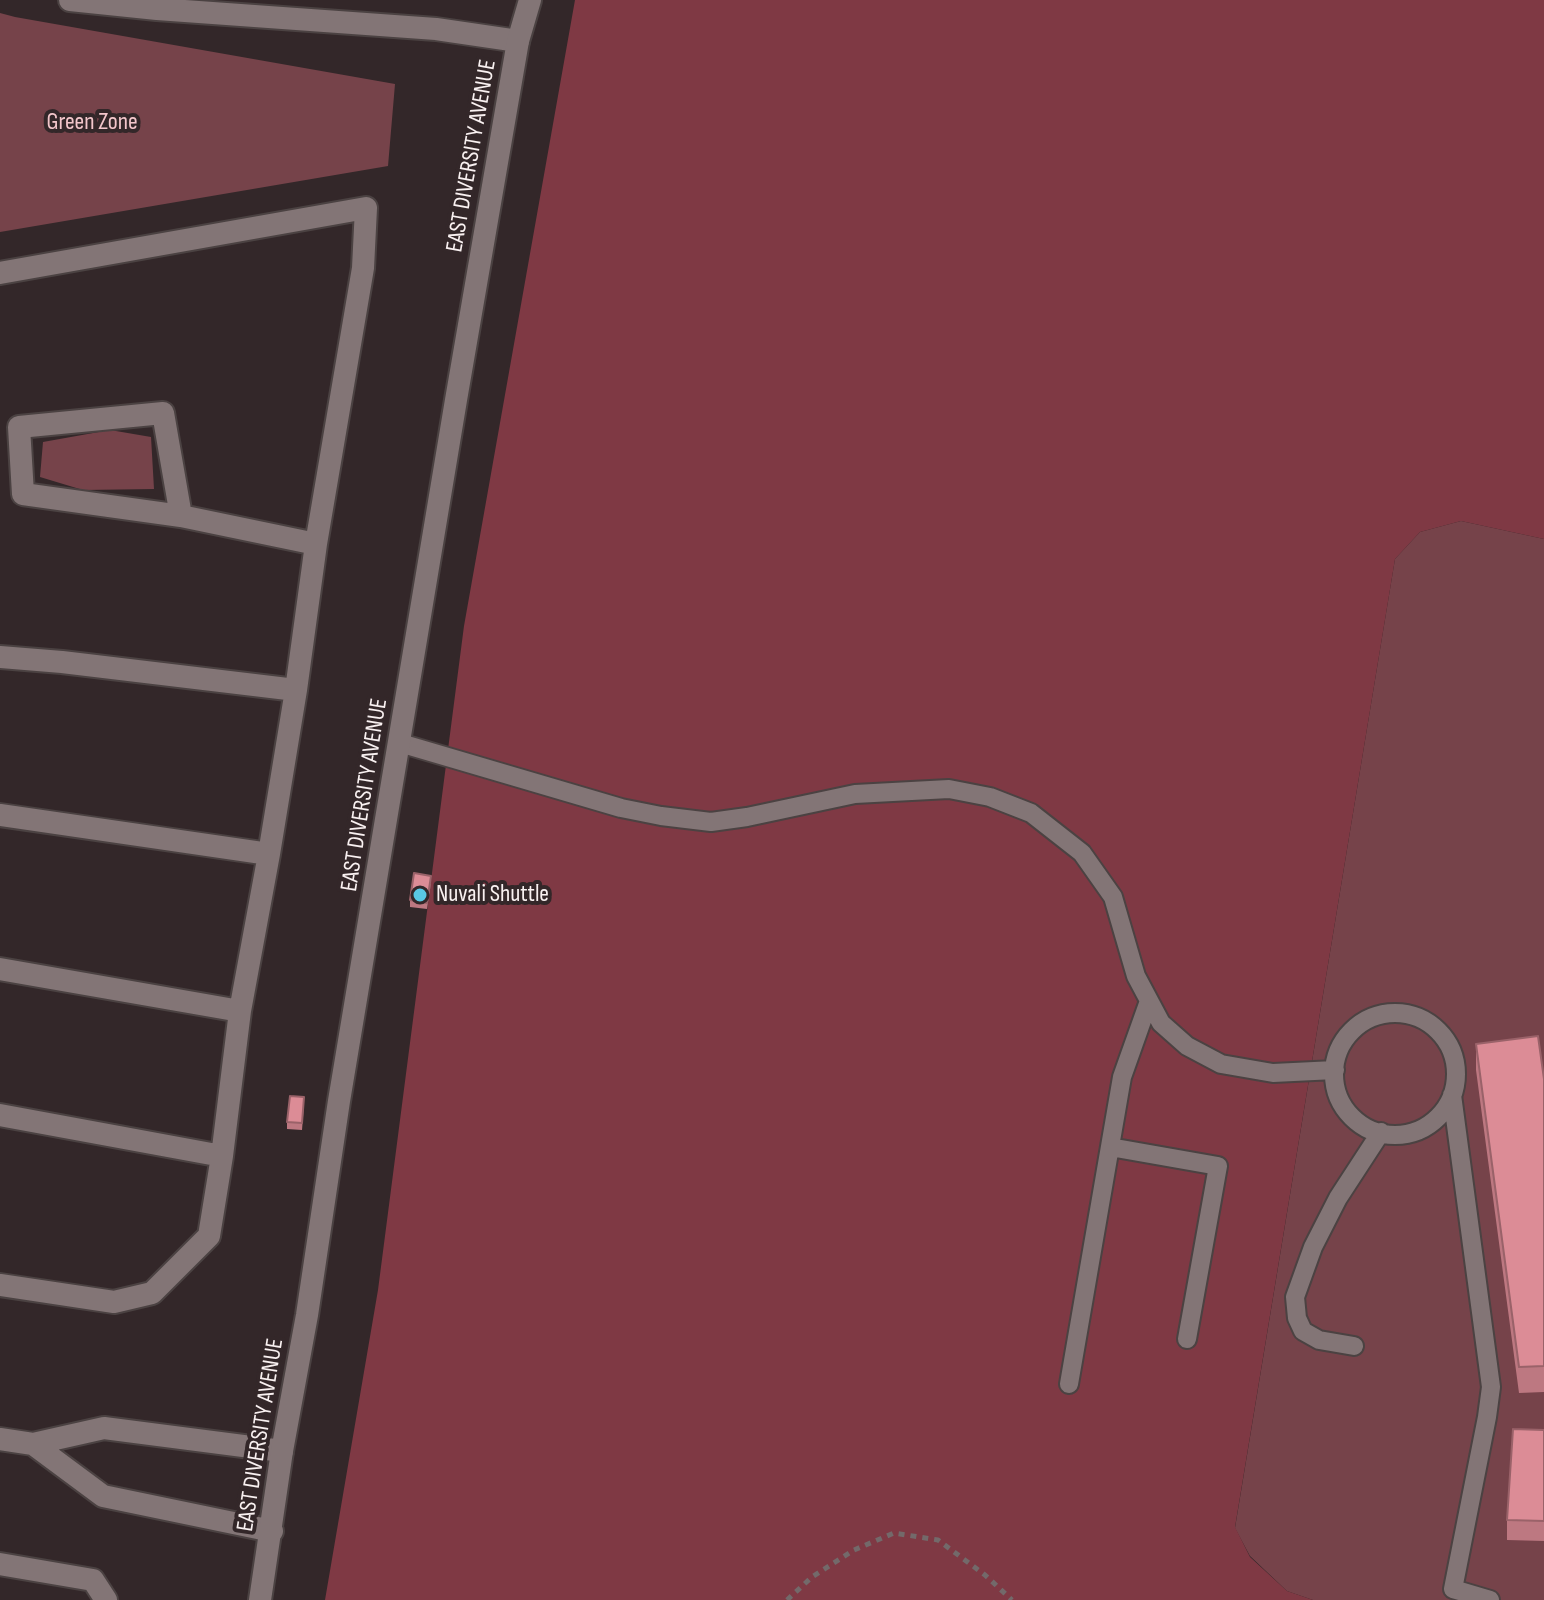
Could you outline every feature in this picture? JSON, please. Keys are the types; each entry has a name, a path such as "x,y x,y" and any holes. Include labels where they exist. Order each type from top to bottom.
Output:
{"street":[{"path":"70,0 436,29 518,41"},
{"name":"EAST DIVERSITY AVENUE","path":"260,1600 458,385 518,41 530,0"},
{"path":"0,273 366,208 363,268 316,544 269,854 240,1011 209,1236 152,1293 114,1302 0,1285"},
{"path":"181,516 163,413 19,427 23,494 181,516 316,544"},
{"path":"0,657 296,690"},
{"path":"0,815 269,854"},
{"path":"0,969 240,1011"},
{"path":"0,1115 222,1156"},
{"path":"0,1439 33,1444 104,1428 282,1451"},
{"path":"33,1444 103,1496 272,1531"},
{"path":"0,1564 93,1580 106,1600"}],"lane":[{"path":"400,743 621,808 711,822 855,794 949,789 990,797 1031,813 1082,853 1113,897 1136,976 1149,1001 1161,1023 1187,1046 1221,1064 1273,1073 1335,1070"},
{"path":"1069,1384 1122,1077 1149,1001"},
{"path":"1394,1013 1414,1015 1432,1024 1450,1047 1457,1076 1452,1095 1443,1113 1428,1126 1409,1133 1388,1135 1369,1129 1352,1117 1340,1101 1335,1070 1343,1042 1357,1026 1375,1016 1394,1013"},
{"path":"1452,1095 1491,1387 1453,1589 1490,1600"},
{"path":"1354,1346 1319,1340 1303,1331 1297,1318 1295,1297 1313,1247 1338,1198 1381,1132"},
{"path":"1110,1147 1218,1166 1187,1339"}],"path":[{"path":"787,1600 812,1577 854,1550 894,1533 938,1540 985,1575 1012,1600"}],"green space":[{"name":"Green Zone","path":"0,13 395,84 388,166 0,232"},
{"path":"110,430 151,437 154,489 83,490 40,477 43,442"},
{"path":"1461,521 1544,539 1544,1600 1313,1600 1287,1591 1250,1556 1235,1528 1395,559 1420,532"}],"shaded area":[{"path":"575,0 1544,0 1544,539 1461,521 1420,532 1395,559 1235,1527 1250,1557 1287,1591 1313,1600 325,1600 378,1290 464,626"}],"building":[{"name":"Nuvali Shuttle","path":"414,873 431,876 427,903 410,900"},
{"path":"1538,1036 1544,1079 1544,1366 1519,1367 1476,1044"},
{"path":"290,1096 304,1097 302,1123 287,1122"},
{"path":"1513,1429 1544,1430 1544,1521 1507,1520"}],"place":[{"name":"Nuvali Shuttle","path":"420,895"}]}
